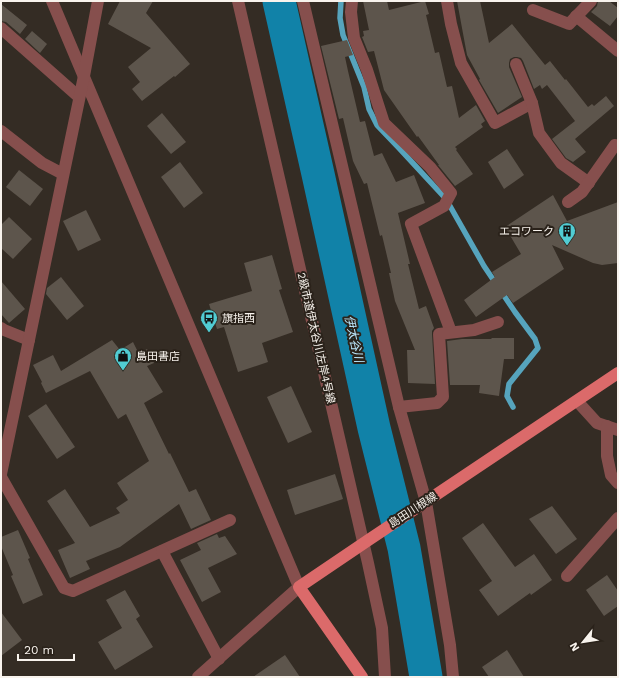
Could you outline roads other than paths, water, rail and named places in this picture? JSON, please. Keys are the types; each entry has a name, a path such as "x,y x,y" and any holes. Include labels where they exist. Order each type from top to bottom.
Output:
{"main road":[{"name":"島田川根線","path":"299,587 618,373"},
{"path":"299,587 362,677"}],"street":[{"path":"52,1 299,587 198,677"},
{"path":"98,1 80,96 1,476 64,588 73,591 230,520"},
{"name":"2級市道伊太谷川左岸4号線","path":"238,1 365,542 382,628 385,677"},
{"path":"303,1 422,505 450,645 453,677"},
{"path":"352,1 351,12 354,38 367,70 384,123 430,166 451,194 444,206 411,224 451,332"},
{"path":"447,1 461,63 495,123 532,103"},
{"path":"532,10 569,24 591,1"},
{"path":"576,16 618,51"},
{"path":"1,28 80,96"},
{"path":"516,64 532,103 539,133 561,163 589,183"},
{"path":"1,131 42,163 63,174"},
{"path":"568,202 582,192 615,145"},
{"path":"398,407 437,403 444,397 439,334 474,330 498,322"},
{"path":"1,328 29,340"},
{"path":"577,401 597,423 612,428 607,456 611,474 618,483"},
{"path":"567,576 618,518"},
{"path":"162,551 219,659"}],"waterway":[{"name":"伊太谷川","path":"279,1 374,428 404,548 426,677"},
{"path":"341,1 340,18 343,35 364,87 369,109 377,125 446,199 484,266 535,339 538,348 509,384 507,396 513,407"}],"place":[{"name":"エコワーク","path":"567,246"},
{"name":"旗指西","path":"209,333"},
{"name":"島田書店","path":"123,371"}]}
